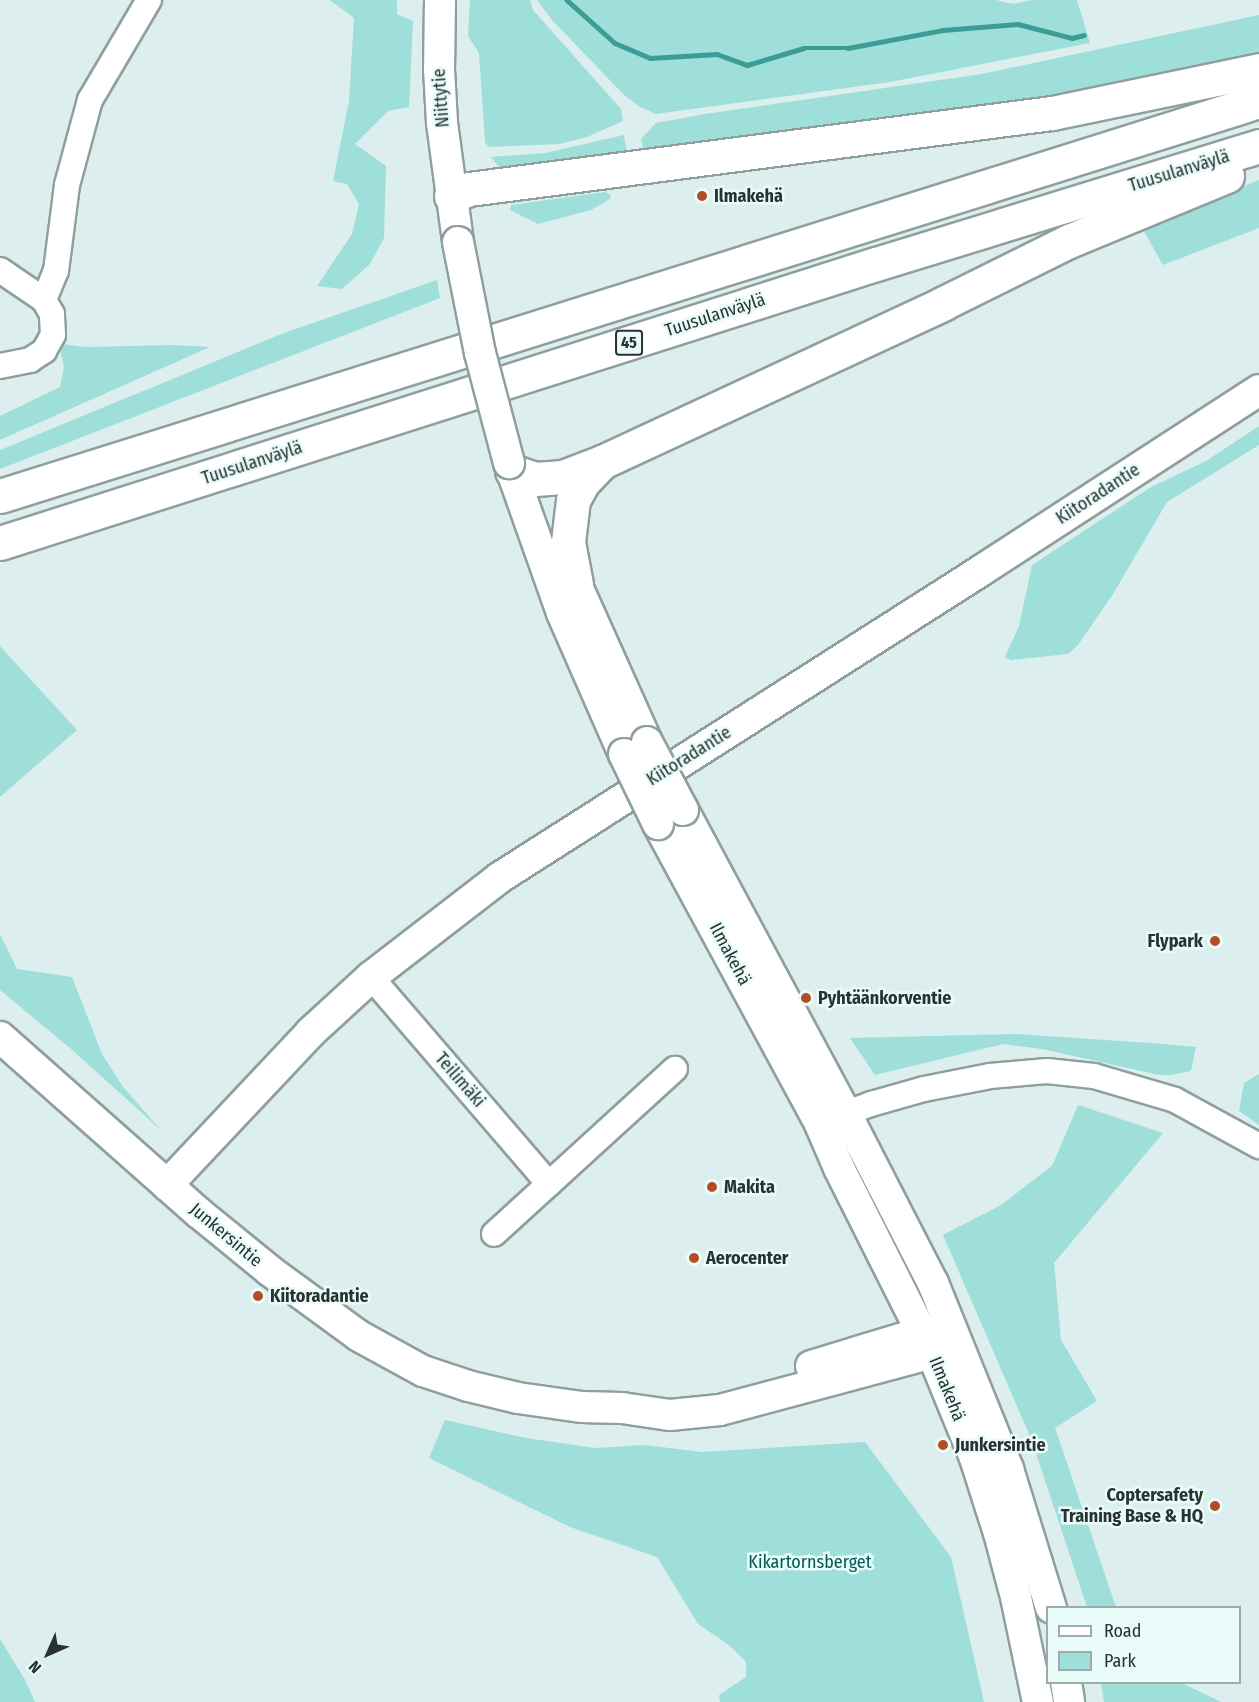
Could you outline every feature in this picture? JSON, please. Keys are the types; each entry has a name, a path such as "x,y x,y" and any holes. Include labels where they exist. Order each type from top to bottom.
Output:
{"highway":[{"path":"460,193 1052,113 1259,70"},
{"name":"45","path":"0,496 1259,101"},
{"name":"Tuusulanväylä","path":"0,543 876,264 1259,146"},
{"path":"521,468 563,477 602,462 942,304 1069,241 1259,163"},
{"path":"576,584 568,542 573,500 583,482 602,462"}],"main road":[{"name":"Niittytie","path":"440,0 439,69 460,193"},
{"name":"Niittytie","path":"458,0 460,193"},
{"name":"Ilmakehä","path":"460,193 466,240 498,348 521,468 562,613 833,1119 933,1283 936,1340 999,1533 1016,1597 1038,1702"},
{"name":"Kiitoradantie","path":"167,1185 311,1032 371,977 509,871 982,570 1259,390"},
{"name":"Ilmakehä","path":"521,468 576,584 635,748"},
{"name":"Junkersintie","path":"0,1037 167,1185 270,1271 359,1336 423,1371 518,1398 582,1407 622,1408 706,1393 936,1340"},
{"name":"Ilmakehä","path":"936,1340 1008,1469 1050,1606"},
{"path":"1066,1684 1069,1702"}],"street":[{"path":"44,300 56,271 67,185 90,100 148,0"},
{"path":"0,270 44,300 52,314 53,335 44,351 30,360 0,366"},
{"name":"Teilimäki","path":"371,977 549,1184"},
{"path":"494,1234 675,1069"},
{"path":"833,1119 924,1089 990,1076 1047,1071 1094,1076 1175,1100 1259,1146"}],"green space":[{"path":"330,0 397,0 397,14 413,21 409,107 388,111 355,144 386,166 384,238 370,264 342,289 317,286 352,234 359,204 347,184 333,181 349,101 354,18"},
{"path":"470,0 530,0 533,10 621,109 623,121 587,137 560,144 488,147 485,142 479,53 468,36"},
{"path":"537,0 996,0 1013,4 1032,0 1077,0 1090,43 890,82 656,114 640,107 624,95 552,20"},
{"path":"1259,15 1259,58 1159,82 645,158 641,139 656,123 982,74"},
{"path":"624,135 628,159 503,172 491,157 545,153"},
{"path":"1259,180 1259,228 1163,265 1142,228"},
{"path":"605,192 611,195 610,199 591,210 538,224 510,210 511,205"},
{"path":"437,280 440,298 0,469 0,450 284,333"},
{"path":"59,344 87,347 173,345 210,347 0,440 0,416 60,387 64,367"},
{"path":"1259,426 1259,445 1167,502 1113,594 1078,645 1068,654 1011,660 1005,657 1019,626 1032,565 1151,487 1206,461"},
{"path":"0,646 77,730 0,797"},
{"path":"0,934 17,969 72,977 102,1054 123,1087 162,1131 70,1048 0,990"},
{"path":"1015,1034 1196,1047 1191,1071 1171,1075 1159,1075 1042,1049 1003,1044 875,1075 850,1038"},
{"path":"1259,1074 1259,1125 1239,1111 1244,1083"},
{"path":"1078,1105 1163,1133 1054,1263 1061,1340 1097,1401 1055,1428 1116,1606 1087,1606 1032,1441 943,1235 1001,1205 1052,1166"},
{"name":"Kikartornsberget","path":"445,1420 526,1438 595,1448 645,1445 702,1452 865,1442 951,1557 984,1702 720,1702 719,1695 746,1677 746,1662 729,1645 698,1624 657,1557 570,1527 429,1458"},
{"path":"0,1639 25,1680 35,1702 0,1702"},
{"path":"1101,1684 1184,1684 1221,1702 1104,1702"}],"waterway":[{"path":"567,0 615,43 650,58 717,54 747,65 804,48 848,48 943,30 1018,24 1072,38 1084,35"}],"place":[{"name":"Ilmakehä","path":"702,196"},
{"name":"Flypark","path":"1215,941"},
{"name":"Pyhtäänkorventie","path":"806,998"},
{"name":"Makita","path":"712,1187"},
{"name":"Aerocenter","path":"694,1258"},
{"name":"Kiitoradantie","path":"258,1296"},
{"name":"Junkersintie","path":"943,1445"},
{"name":"Coptersafety Training Base & HQ","path":"1215,1506"}]}
